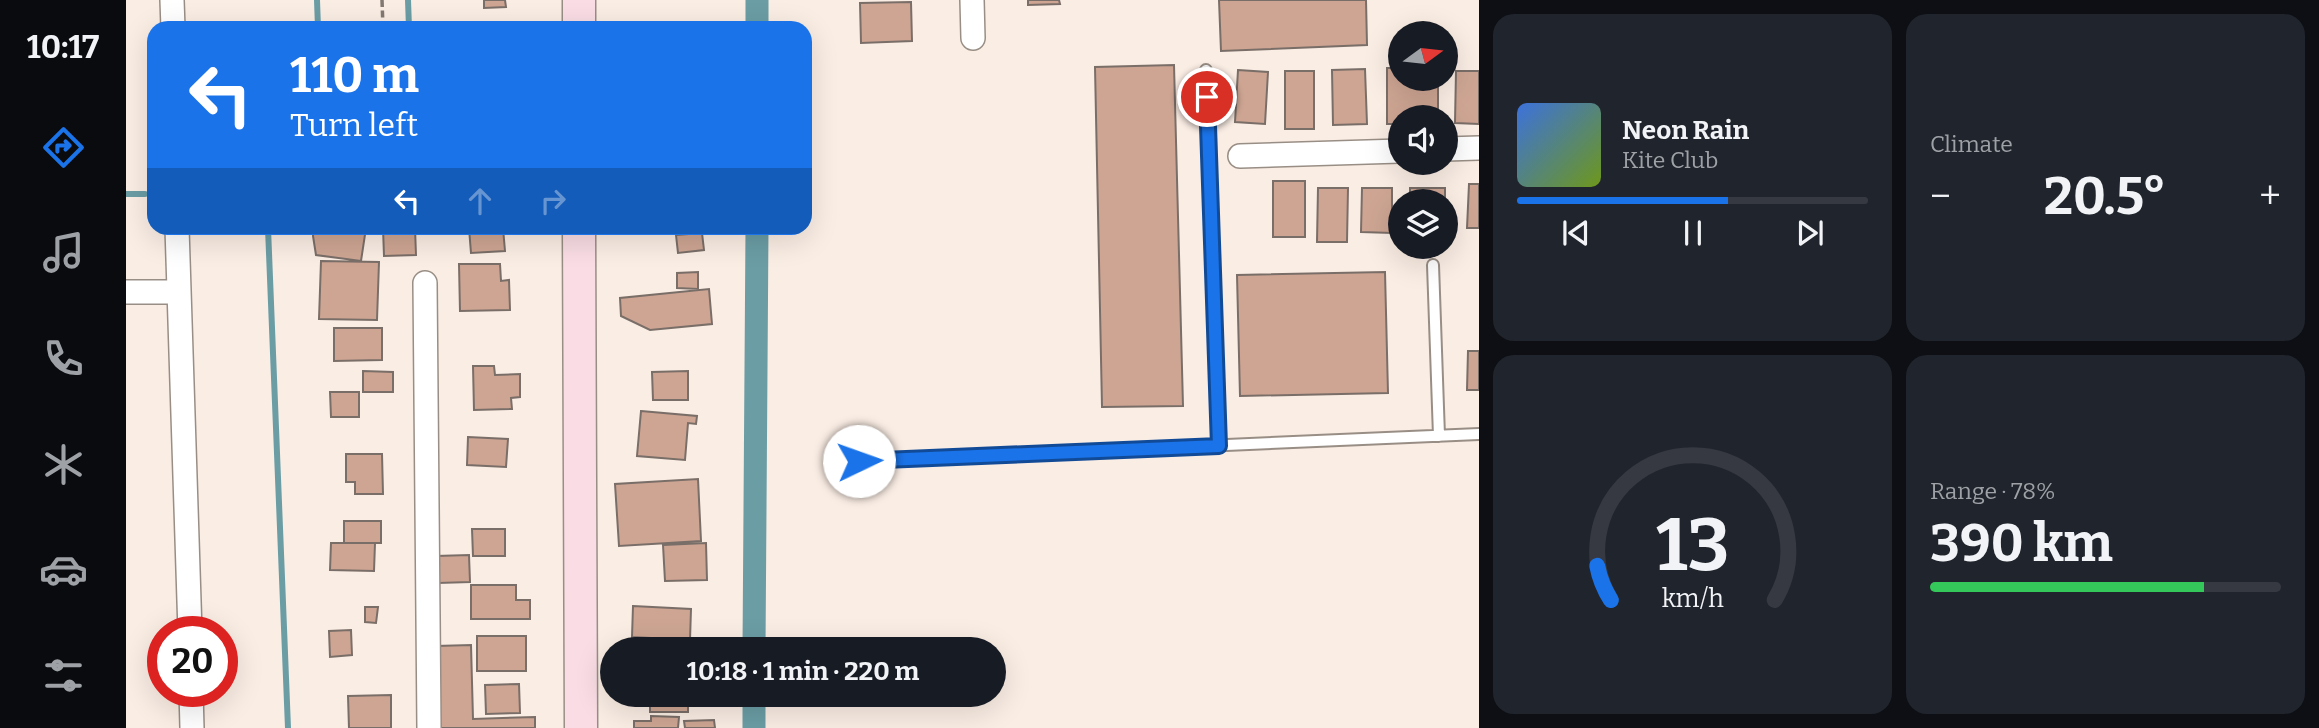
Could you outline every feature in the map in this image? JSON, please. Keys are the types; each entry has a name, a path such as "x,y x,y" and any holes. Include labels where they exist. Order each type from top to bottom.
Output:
{"main road":[{"path":"579,0 579,21"},
{"path":"579,235 581,728"}],"street":[{"path":"172,0 173,21"},
{"path":"972,0 973,38"},
{"path":"1458,149 1479,148"},
{"path":"1240,156 1388,151"},
{"path":"177,235 189,616"},
{"path":"425,283 429,728"},
{"path":"126,292 179,292"},
{"path":"191,707 192,728"}],"lane":[{"path":"1206,70 1219,446"},
{"path":"1433,265 1439,436"},
{"path":"859,461 1479,434"}],"path":[{"path":"382,0 383,21"}],"building":[{"path":"484,0 505,0 506,7 484,8"},
{"path":"1028,0 1059,0 1060,4 1028,5"},
{"path":"1219,0 1366,0 1367,45 1221,51"},
{"path":"911,2 912,41 861,43 860,3"},
{"path":"1174,65 1183,406 1102,407 1095,67"},
{"path":"1387,68 1388,91 1438,91 1438,105 1388,105 1387,124"},
{"path":"1365,69 1367,124 1333,125 1332,70"},
{"path":"1238,70 1268,72 1265,124 1235,122"},
{"path":"1285,71 1314,71 1314,129 1285,129"},
{"path":"1458,71 1479,71 1479,124 1458,123 1458,105 1455,105"},
{"path":"1273,181 1305,181 1305,237 1273,237"},
{"path":"1469,184 1479,184 1479,228 1467,228"},
{"path":"1318,188 1348,188 1347,242 1317,242"},
{"path":"1362,188 1392,188 1388,189 1388,233 1361,232"},
{"path":"1410,188 1445,188 1445,189"},
{"path":"365,235 361,261 316,255 313,236"},
{"path":"383,235 415,235 416,255 384,256"},
{"path":"470,235 504,235 505,251 471,253"},
{"path":"676,235 702,235 704,250 678,253"},
{"path":"321,261 379,262 377,320 319,319"},
{"path":"459,264 500,264 501,281 509,280 510,310 460,311"},
{"path":"698,272 698,289 677,288 677,273"},
{"path":"1385,272 1388,393 1240,396 1237,275"},
{"path":"709,289 712,324 650,330 621,316 620,298"},
{"path":"334,328 382,328 382,360 334,361"},
{"path":"1468,351 1479,351 1479,390 1467,390"},
{"path":"473,366 494,366 495,375 520,374 520,397 511,398 512,409 474,410"},
{"path":"363,371 393,372 393,392 363,392"},
{"path":"688,371 688,400 653,400 652,372"},
{"path":"330,392 359,392 359,417 331,417"},
{"path":"641,411 697,416 696,424 688,423 685,460 637,456"},
{"path":"468,437 508,439 506,467 467,465"},
{"path":"346,454 382,454 383,494 355,494 355,482 346,482"},
{"path":"698,479 701,541 619,546 615,484"},
{"path":"344,521 381,521 381,543 344,543"},
{"path":"472,529 505,529 505,556 473,556"},
{"path":"331,543 375,543 374,571 330,570"},
{"path":"706,543 707,580 665,581 663,545"},
{"path":"469,555 470,582 438,583 436,556"},
{"path":"471,585 516,585 516,600 530,600 530,619 471,619"},
{"path":"633,606 691,609 690,637 632,637"},
{"path":"365,607 378,607 376,623 365,622"},
{"path":"351,630 352,655 330,657 329,631"},
{"path":"477,636 526,636 526,671 477,671"},
{"path":"471,645 473,719 535,717 535,728 439,728 436,646"},
{"path":"519,684 520,713 486,714 485,685"},
{"path":"391,695 391,728 349,728 348,696"},
{"path":"650,707 688,707 688,712 650,712"},
{"path":"651,716 679,717 678,728 634,728 634,721 651,721"},
{"path":"714,720 715,728 685,728 684,721"}],"waterway":[{"path":"317,0 318,21"},
{"path":"408,0 409,21"},
{"path":"757,0 757,21"},
{"path":"126,194 145,194"},
{"path":"268,235 288,728"},
{"path":"754,637 757,235"},
{"path":"754,707 754,728"}],"route":[{"path":"859,461 1219,446 1207,97"}]}
